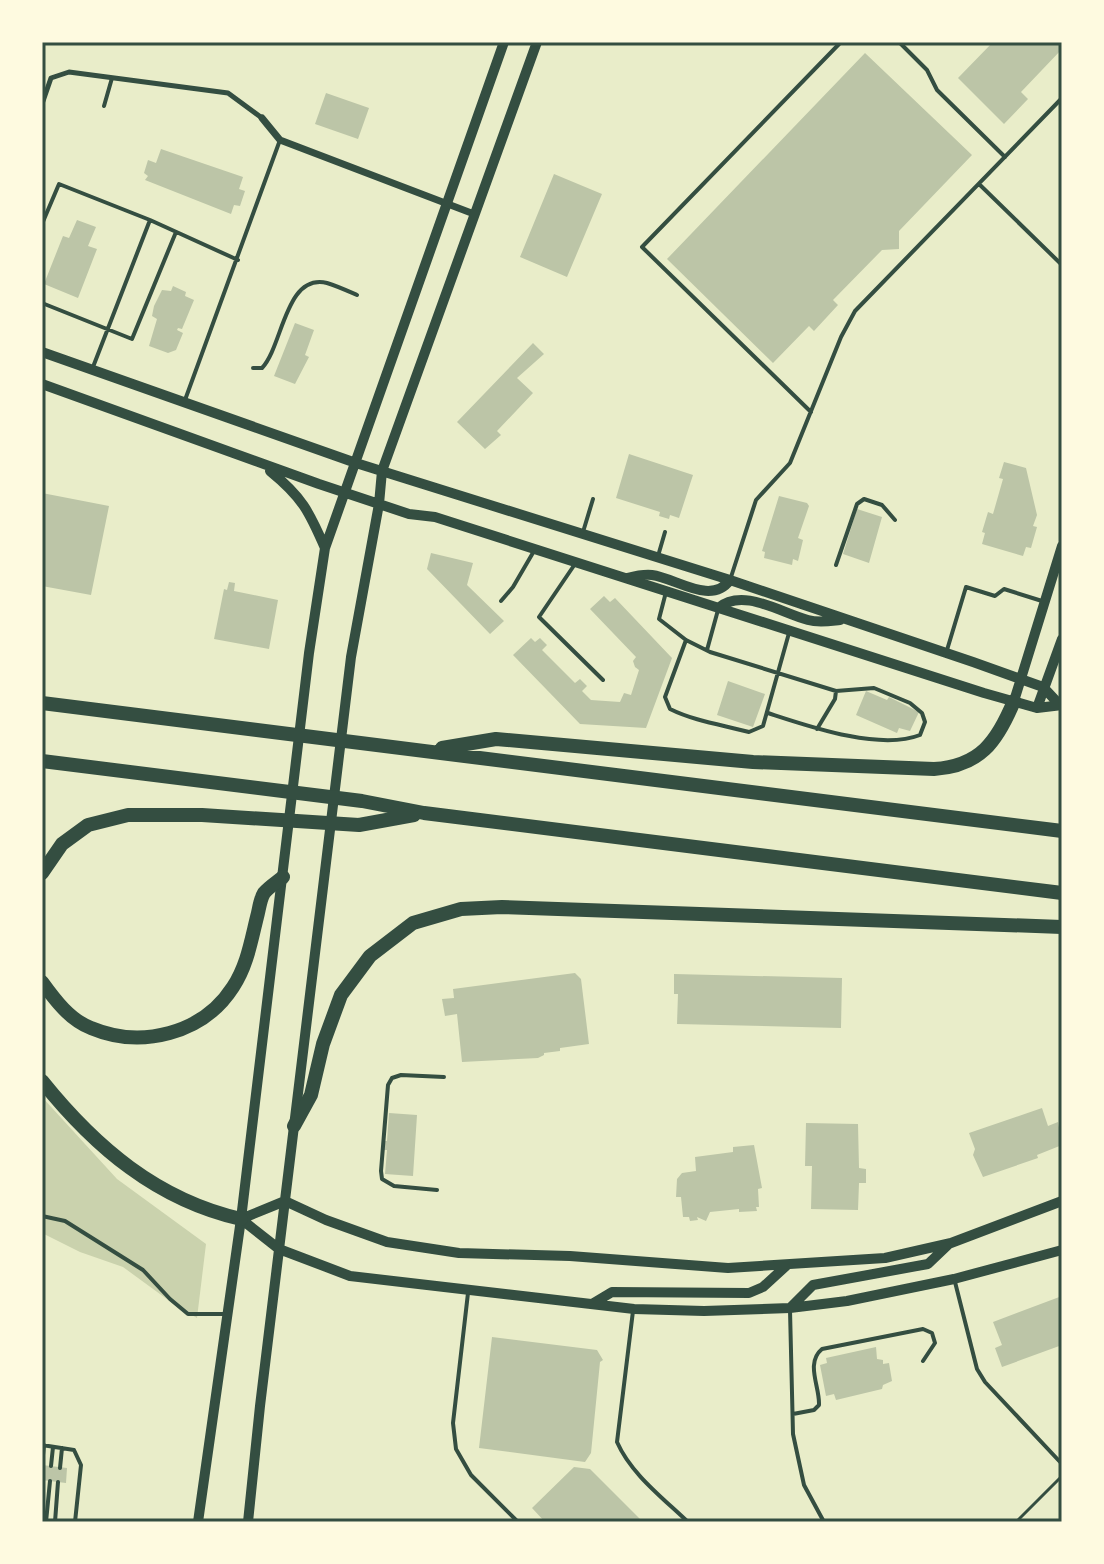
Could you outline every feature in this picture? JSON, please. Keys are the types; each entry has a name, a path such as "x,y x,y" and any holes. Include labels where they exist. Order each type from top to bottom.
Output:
{"highway":[{"path":"426,751 496,739 753,762 945,769 974,760 1005,723 1014,701"},
{"path":"42,703 1062,831"},
{"path":"42,761 362,801 424,813 1062,893"},
{"path":"42,873 62,844 88,825 128,815 202,815 359,825 424,813"},
{"path":"42,982 60,1007 89,1028 126,1038 168,1035 191,1025 219,1004 233,987 247,958 263,894 283,877"},
{"path":"294,1126 311,1095 332,1017 353,976 370,956 413,923 461,909 502,907 1062,927"},
{"path":"42,1081 70,1116 109,1153 143,1179 172,1195 241,1219"}],"main road":[{"path":"198,1522 241,1219 309,653 325,548 504,42"},
{"path":"248,1522 351,657 379,504 382,471 537,42"},
{"path":"42,352 356,463 730,580 946,653 1043,687 1061,705"},
{"path":"42,384 263,465 409,514 435,517 1037,708 1061,705"},
{"path":"263,465 295,491 310,512 325,548"},
{"path":"1014,701 1062,546"},
{"path":"625,578 655,575 712,592 725,587 730,580"},
{"path":"718,608 730,600 746,600 812,621 846,619"},
{"path":"1037,708 1062,639"},
{"path":"241,1219 285,1201 387,1242 459,1253 570,1256 728,1268 885,1258 951,1243 1062,1201"},
{"path":"241,1219 279,1249 350,1276 634,1309 704,1311 790,1308 847,1301 954,1279 1062,1250"},
{"path":"790,1308 813,1285 928,1264 951,1243"},
{"path":"592,1304 612,1292 749,1293 763,1287 786,1266"}],"street":[{"path":"42,104 51,78 69,72 228,93 262,118 280,140 474,214"}],"lane":[{"path":"811,412 642,247 841,42"},
{"path":"899,42 927,70 937,90 1005,157"},
{"path":"104,106 113,78"},
{"path":"730,580 756,500 790,463 841,337 855,311 1062,98"},
{"path":"184,403 280,140"},
{"path":"42,224 59,184 150,220 238,260"},
{"path":"979,184 1062,265"},
{"path":"92,370 150,220"},
{"path":"42,303 132,339 176,232"},
{"path":"253,368 262,368 270,360 292,302 306,286 326,283 357,295"},
{"path":"582,534 593,499"},
{"path":"836,565 857,504 864,499 877,502 895,520"},
{"path":"657,558 665,532"},
{"path":"501,601 535,549"},
{"path":"576,562 539,617 603,680"},
{"path":"946,653 966,587 995,596 1004,589 1044,602"},
{"path":"666,592 659,619 686,640 707,650 836,691 874,688 910,703 922,713 925,722 920,735 910,739 869,738 817,729 768,713"},
{"path":"707,650 718,608"},
{"path":"686,640 665,697 670,709 686,717 749,732 763,726 790,630"},
{"path":"817,729 835,699 836,691"},
{"path":"437,1190 394,1186 382,1179 381,1171 388,1085 392,1078 401,1075 444,1077"},
{"path":"42,1216 65,1221 143,1270 188,1314 226,1314"},
{"path":"954,1279 977,1369 985,1382 1062,1464"},
{"path":"469,1290 453,1423 456,1449 471,1475 518,1522"},
{"path":"790,1308 793,1434 804,1485 824,1522"},
{"path":"634,1309 617,1442 623,1455 644,1480 688,1522"},
{"path":"793,1414 814,1410 819,1405 813,1363 822,1349 923,1329 932,1333 935,1343 923,1361"},
{"path":"42,1465 43,1445 74,1450 81,1465 75,1522"},
{"path":"51,1466 53,1447"},
{"path":"60,1468 62,1448"},
{"path":"46,1522 50,1481"},
{"path":"55,1522 58,1482"}],"path":[{"path":"1016,1522 1062,1476"}],"green space":[{"path":"42,1097 117,1179 206,1244 197,1318 123,1267 80,1252 42,1233"}],"building":[{"path":"993,42 1062,42 1062,49 1021,92 1028,99 1004,124 958,78"},
{"path":"865,53 972,155 899,231 899,249 882,250 833,300 838,305 814,331 809,326 773,363 667,259"},
{"path":"326,93 369,108 358,139 315,124"},
{"path":"161,149 243,177 239,189 245,191 240,206 234,205 231,214 145,180 148,160 156,163"},
{"path":"554,174 602,194 567,277 520,257"},
{"path":"77,220 96,227 88,246 97,249 78,298 44,284 63,236 69,238"},
{"path":"173,286 194,300 182,329 177,330 183,333 176,350 168,353 149,346 157,319 152,316 154,306 162,290 171,291"},
{"path":"295,323 314,330 305,355 309,357 295,384 274,376"},
{"path":"533,343 544,354 517,378 533,393 497,431 501,435 485,449 457,422"},
{"path":"629,454 693,475 679,518 659,516 660,512 616,498"},
{"path":"1004,462 1026,468 1037,515 1031,548 1026,547 1023,556 982,544 988,512 993,514 1003,479 999,478"},
{"path":"42,493 109,506 91,595 42,586"},
{"path":"779,496 809,506 798,538 803,540 798,561 793,559 792,565 764,558 765,552 762,551"},
{"path":"857,509 882,517 869,563 843,554"},
{"path":"431,553 473,563 467,585 504,621 490,634 427,569"},
{"path":"229,582 235,583 234,591 278,600 269,649 214,639 224,589 227,590"},
{"path":"604,596 610,602 615,598 672,658 646,728 580,724 513,655 531,638 535,642 540,638 547,645 542,650 575,683 580,679 587,686 582,691 591,700 620,702 624,693 631,695 639,670 633,661 636,657 590,609"},
{"path":"728,681 765,694 753,727 717,715"},
{"path":"866,691 887,700 889,697 919,712 910,731 899,728 897,733 856,715"},
{"path":"575,973 581,979 589,1044 560,1048 560,1051 544,1053 538,1058 462,1062 457,1014 445,1016 442,999 454,998 453,989"},
{"path":"674,974 842,978 841,1028 677,1024 678,994 674,994"},
{"path":"1042,1108 1048,1126 1058,1122 1062,1145 1037,1155 1038,1158 983,1177 973,1155 975,1149 969,1133"},
{"path":"389,1113 417,1115 413,1176 385,1174 387,1150 384,1150 384,1141 387,1141"},
{"path":"806,1123 858,1124 859,1168 866,1169 866,1183 859,1183 858,1210 811,1209 812,1166 805,1166"},
{"path":"754,1145 762,1188 758,1189 757,1211 710,1212 706,1221 697,1217 698,1220 690,1221 689,1217 683,1217 681,1197 676,1197 677,1179 682,1173 696,1171 695,1157 733,1152 733,1147"},
{"path":"1062,1296 1062,1345 1002,1367 995,1348 1002,1345 993,1322"},
{"path":"492,1337 597,1350 603,1360 600,1362 591,1453 585,1462 479,1448"},
{"path":"876,1347 877,1359 883,1360 883,1364 889,1363 892,1381 883,1385 882,1389 836,1400 834,1394 826,1396 820,1365 827,1363 826,1358"},
{"path":"42,1465 67,1468 66,1483 42,1480"},
{"path":"574,1467 590,1469 643,1522 545,1522 532,1508"}]}
